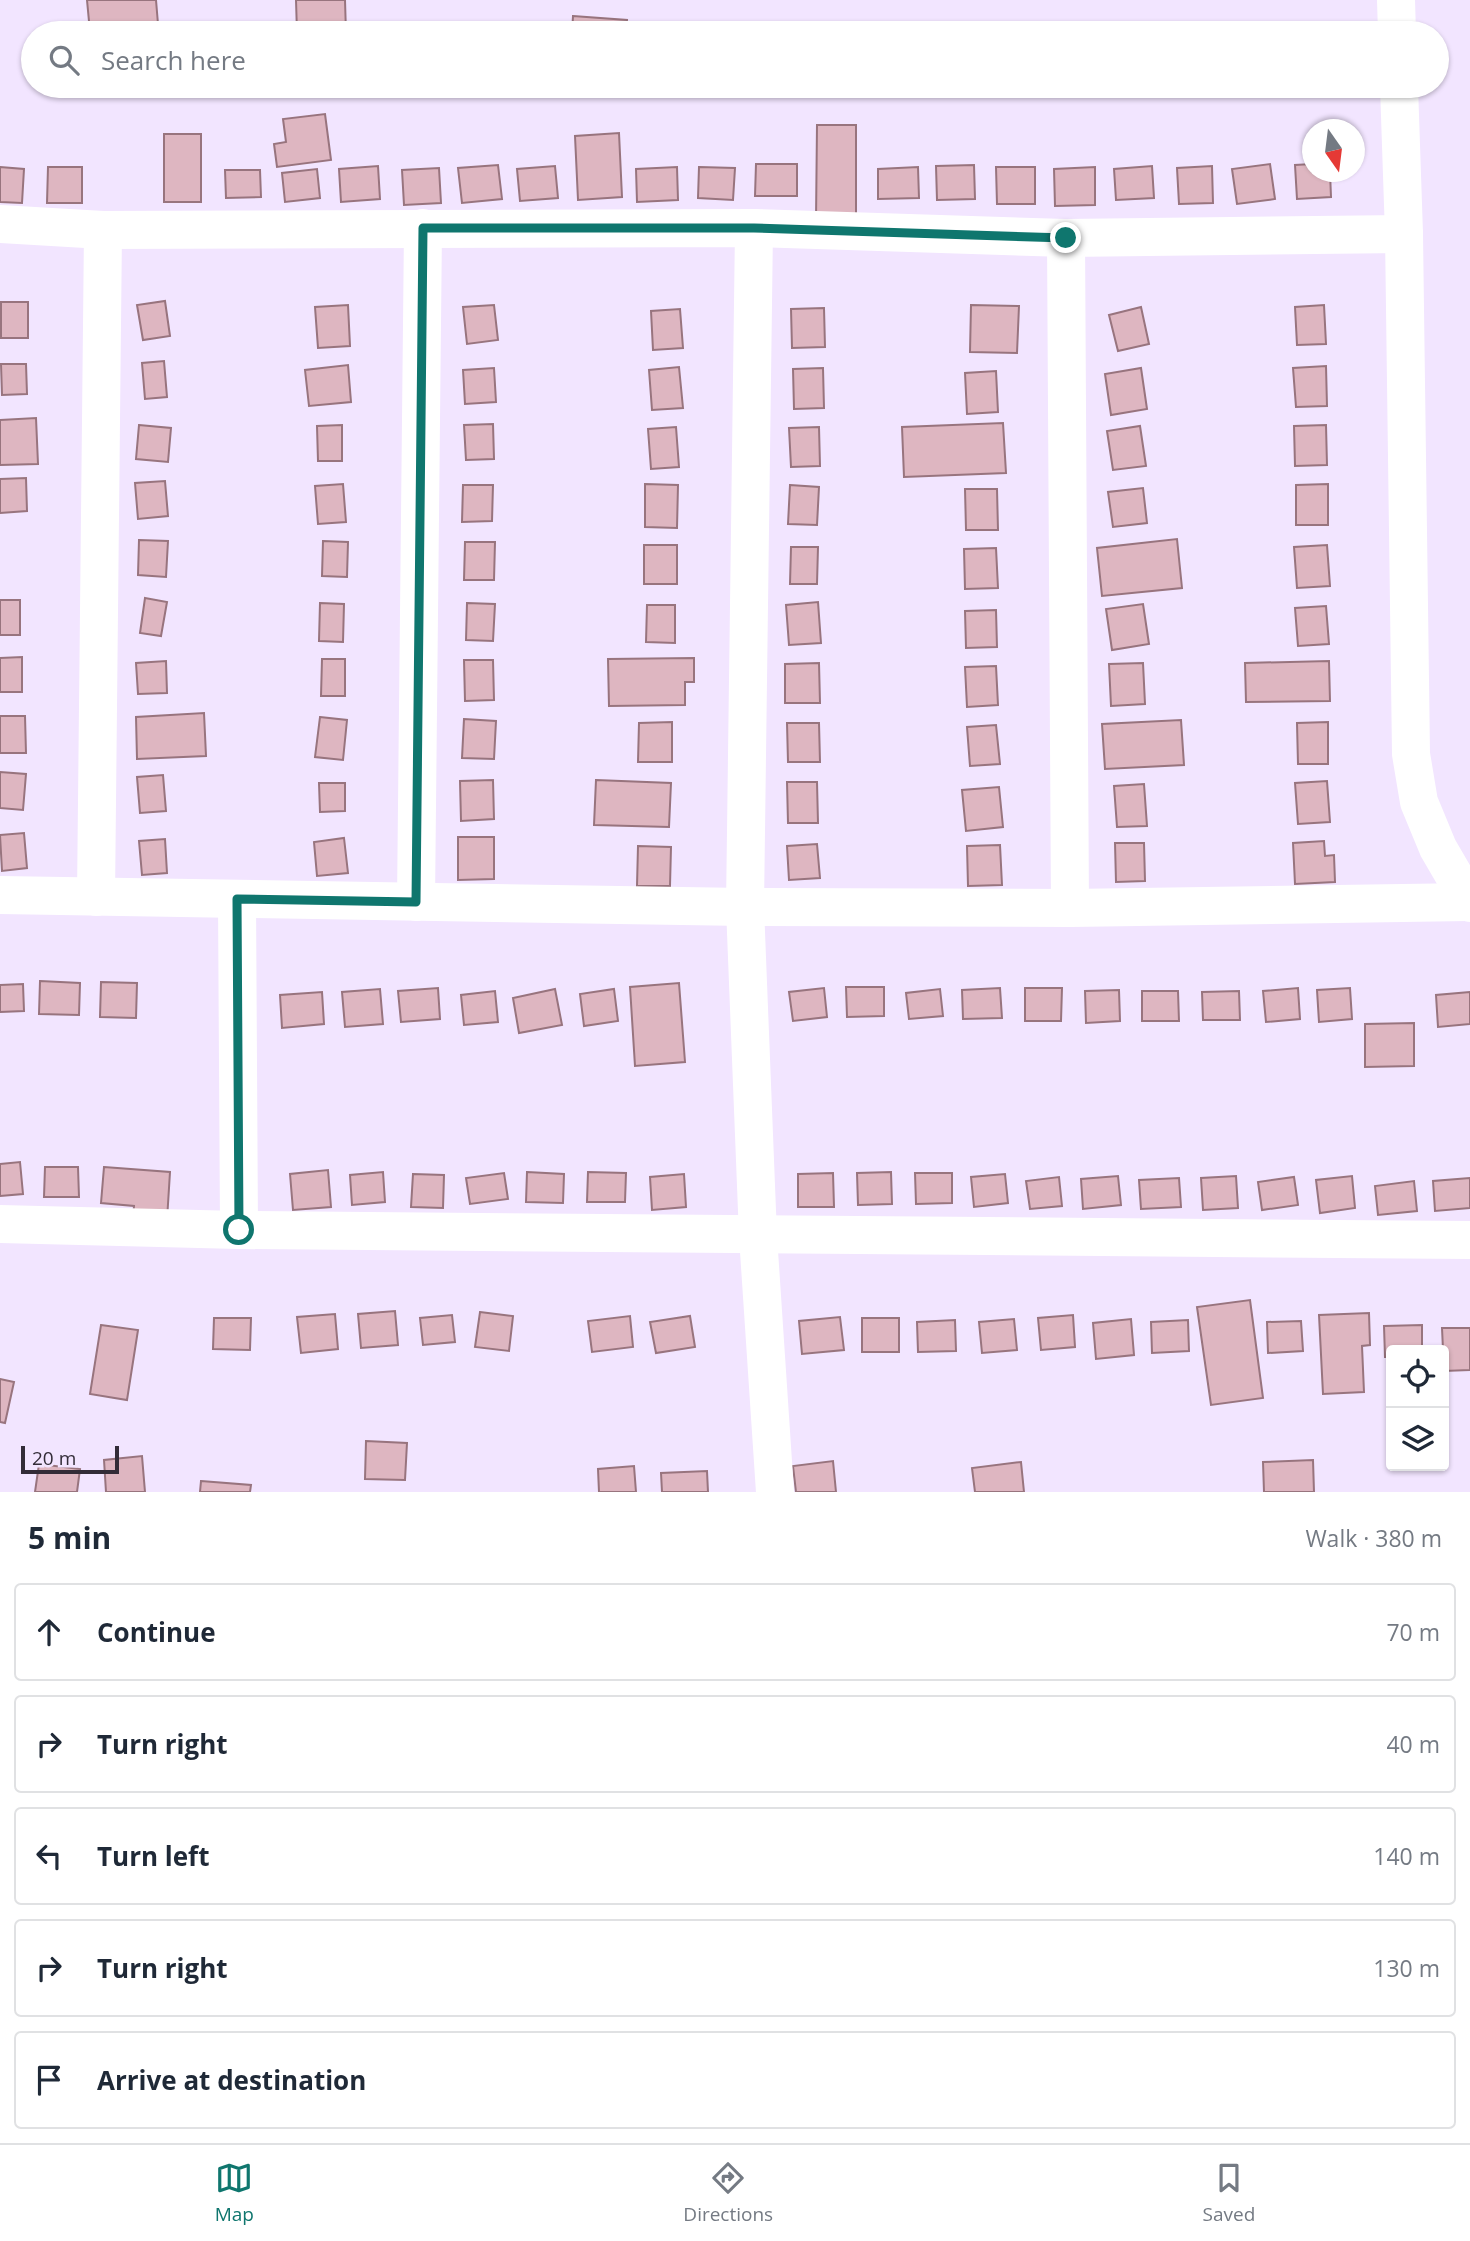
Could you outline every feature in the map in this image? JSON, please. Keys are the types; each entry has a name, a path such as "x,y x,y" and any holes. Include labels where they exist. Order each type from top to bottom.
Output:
{"street":[{"path":"1396,0 1397,21"},
{"path":"0,895 745,907 1070,908 1470,902 1438,848 1419,802 1411,754 1404,234 1399,98"},
{"path":"0,224 103,230 754,228 1066,238 1404,234"},
{"path":"416,902 423,228"},
{"path":"754,228 745,907 758,1236 775,1492"},
{"path":"96,897 103,230"},
{"path":"1066,238 1070,908"},
{"path":"237,899 239,1230"},
{"path":"0,1224 239,1230 758,1236 1470,1240"}],"building":[{"path":"87,0 156,0 158,21 89,21"},
{"path":"296,0 345,0 346,21 297,21"},
{"path":"573,16 627,20 627,21 573,21"},
{"path":"325,114 331,160 277,167 274,144 286,142 283,119"},
{"path":"817,125 856,125 856,220 816,220"},
{"path":"619,133 622,197 578,200 575,136"},
{"path":"164,134 201,134 201,202 164,202"},
{"path":"756,164 797,164 797,196 755,196"},
{"path":"1270,164 1275,199 1237,204 1232,169"},
{"path":"498,165 502,199 462,203 458,168"},
{"path":"974,165 975,199 937,200 936,166"},
{"path":"1295,165 1302,165 1302,182 1330,182 1331,197 1297,199"},
{"path":"378,166 380,199 341,202 339,169"},
{"path":"555,166 558,198 520,201 517,169"},
{"path":"1152,166 1154,198 1116,200 1114,169"},
{"path":"1212,166 1213,203 1179,204 1177,168"},
{"path":"0,167 24,169 22,203 0,202"},
{"path":"48,167 82,167 82,203 47,203"},
{"path":"677,167 678,200 637,202 636,169"},
{"path":"699,167 735,168 733,200 698,198"},
{"path":"918,167 919,198 878,199 878,169"},
{"path":"996,167 1035,167 1035,204 997,204"},
{"path":"1095,167 1095,205 1055,206 1054,169"},
{"path":"439,168 441,203 404,205 402,170"},
{"path":"317,169 320,198 285,202 282,173"},
{"path":"225,170 260,170 261,197 226,198"},
{"path":"165,301 170,336 143,340 137,305"},
{"path":"1,302 28,302 28,338 1,338"},
{"path":"348,305 350,346 318,348 315,307"},
{"path":"494,305 498,340 467,344 463,307"},
{"path":"971,305 1019,306 1017,353 970,352"},
{"path":"1324,305 1326,344 1297,345 1295,307"},
{"path":"1141,307 1149,344 1118,351 1109,315"},
{"path":"824,308 825,347 792,348 791,309"},
{"path":"680,309 683,348 653,350 651,311"},
{"path":"164,361 167,397 145,399 142,363"},
{"path":"1,364 26,364 27,394 2,395"},
{"path":"348,365 351,402 309,406 305,370"},
{"path":"1326,366 1327,406 1296,407 1293,368"},
{"path":"679,367 683,408 652,410 649,370"},
{"path":"494,368 496,402 465,404 463,370"},
{"path":"823,368 824,408 794,409 793,369"},
{"path":"1141,368 1147,409 1111,415 1105,374"},
{"path":"996,371 998,412 967,414 965,373"},
{"path":"36,418 38,464 0,465 0,420"},
{"path":"1003,423 1006,473 904,477 902,427"},
{"path":"493,424 494,459 466,460 464,425"},
{"path":"139,425 171,428 168,462 136,459"},
{"path":"342,425 342,461 318,461 317,426"},
{"path":"1326,425 1327,465 1295,466 1294,426"},
{"path":"1140,426 1146,466 1113,470 1107,431"},
{"path":"676,427 679,467 651,469 648,429"},
{"path":"819,427 820,466 791,467 789,428"},
{"path":"26,478 27,511 0,513 0,479"},
{"path":"165,481 168,516 138,519 135,483"},
{"path":"343,484 346,522 318,524 315,486"},
{"path":"645,484 678,485 677,528 645,527"},
{"path":"1328,484 1328,525 1296,525 1296,485"},
{"path":"463,485 493,485 492,521 462,522"},
{"path":"790,485 819,487 817,525 788,524"},
{"path":"1143,488 1147,523 1113,527 1108,492"},
{"path":"965,489 997,489 998,530 966,530"},
{"path":"1177,539 1182,588 1102,596 1097,548"},
{"path":"139,540 168,541 166,577 138,575"},
{"path":"323,541 348,542 347,577 322,576"},
{"path":"465,542 495,542 494,580 464,580"},
{"path":"644,545 677,545 677,584 644,584"},
{"path":"1327,545 1330,586 1297,588 1294,547"},
{"path":"791,547 818,547 817,584 790,584"},
{"path":"996,548 998,588 965,589 964,549"},
{"path":"145,598 167,602 161,636 140,633"},
{"path":"0,600 20,600 20,635 0,635"},
{"path":"818,602 821,643 789,645 786,605"},
{"path":"320,603 344,604 343,642 319,641"},
{"path":"467,603 495,604 493,641 466,640"},
{"path":"1143,604 1149,644 1112,650 1106,609"},
{"path":"647,605 675,605 675,643 646,642"},
{"path":"1326,606 1329,644 1298,646 1295,608"},
{"path":"996,610 997,647 966,648 965,611"},
{"path":"22,657 22,692 0,692 0,658"},
{"path":"694,658 694,682 685,682 685,705 609,706 608,659"},
{"path":"322,659 345,659 345,696 321,696"},
{"path":"464,660 493,660 494,700 465,701"},
{"path":"166,661 167,693 138,694 136,663"},
{"path":"1329,661 1330,701 1246,702 1245,663"},
{"path":"819,663 820,703 785,703 785,664"},
{"path":"1143,663 1145,704 1111,706 1109,664"},
{"path":"996,666 998,705 967,707 965,667"},
{"path":"204,713 206,756 137,759 136,717"},
{"path":"0,716 25,716 26,753 0,753"},
{"path":"320,717 347,720 343,760 315,757"},
{"path":"464,719 496,721 494,759 462,758"},
{"path":"1181,720 1184,765 1105,769 1102,724"},
{"path":"672,722 672,762 638,762 639,723"},
{"path":"1328,722 1328,764 1298,764 1297,723"},
{"path":"787,723 819,723 820,762 788,762"},
{"path":"996,725 1000,764 970,766 967,727"},
{"path":"0,772 26,774 23,810 0,808"},
{"path":"163,775 166,811 140,813 137,777"},
{"path":"493,780 494,819 461,821 460,781"},
{"path":"596,780 671,783 669,827 594,825"},
{"path":"1327,781 1330,822 1298,824 1295,783"},
{"path":"787,782 817,782 818,823 788,823"},
{"path":"319,783 345,783 345,811 320,812"},
{"path":"1144,784 1147,826 1117,827 1114,786"},
{"path":"999,787 1003,827 966,831 962,790"},
{"path":"24,833 27,868 2,871 0,835"},
{"path":"458,837 494,837 494,879 458,880"},
{"path":"344,838 348,873 317,876 314,842"},
{"path":"165,839 167,873 142,875 139,841"},
{"path":"1324,841 1325,856 1334,855 1335,882 1295,884 1293,843"},
{"path":"1115,843 1144,843 1145,881 1116,882"},
{"path":"817,844 820,878 789,880 787,846"},
{"path":"1000,845 1002,885 968,886 967,846"},
{"path":"638,846 671,847 670,886 637,886"},
{"path":"40,981 80,983 79,1015 39,1014"},
{"path":"101,982 137,983 136,1018 100,1017"},
{"path":"679,983 685,1062 635,1066 630,987"},
{"path":"23,984 24,1011 0,1012 0,985"},
{"path":"846,987 884,987 884,1016 847,1017"},
{"path":"438,988 440,1019 401,1022 398,991"},
{"path":"824,988 827,1017 793,1021 789,992"},
{"path":"1000,988 1002,1018 963,1019 962,990"},
{"path":"1025,988 1062,988 1061,1021 1025,1021"},
{"path":"1298,988 1300,1019 1266,1022 1263,991"},
{"path":"1350,988 1352,1019 1319,1022 1317,990"},
{"path":"380,989 383,1024 345,1027 342,992"},
{"path":"555,989 562,1025 519,1033 513,998"},
{"path":"614,989 618,1021 584,1026 580,994"},
{"path":"940,989 943,1016 909,1019 906,993"},
{"path":"1119,990 1120,1021 1086,1023 1085,991"},
{"path":"495,991 498,1022 464,1025 461,995"},
{"path":"1142,991 1178,991 1179,1021 1142,1021"},
{"path":"1239,991 1240,1020 1203,1020 1202,992"},
{"path":"322,992 324,1024 282,1028 280,995"},
{"path":"1470,992 1470,1024 1438,1027 1436,995"},
{"path":"1414,1023 1414,1066 1365,1067 1365,1024"},
{"path":"20,1162 23,1194 0,1196 0,1164"},
{"path":"45,1167 78,1167 79,1197 44,1197"},
{"path":"104,1167 170,1172 167,1220 133,1217 134,1206 101,1203"},
{"path":"328,1170 331,1207 293,1210 290,1174"},
{"path":"383,1172 385,1202 352,1205 350,1175"},
{"path":"527,1172 564,1174 563,1203 526,1202"},
{"path":"588,1172 626,1173 625,1202 587,1202"},
{"path":"891,1172 892,1204 858,1205 857,1173"},
{"path":"504,1173 508,1199 470,1204 466,1178"},
{"path":"833,1173 834,1207 798,1207 798,1174"},
{"path":"915,1173 952,1173 952,1203 916,1204"},
{"path":"413,1174 444,1175 443,1208 411,1207"},
{"path":"684,1174 686,1207 652,1210 650,1177"},
{"path":"1005,1174 1008,1203 974,1207 971,1177"},
{"path":"1118,1176 1121,1205 1083,1209 1081,1179"},
{"path":"1236,1176 1238,1208 1203,1210 1201,1178"},
{"path":"1352,1176 1355,1208 1320,1213 1316,1180"},
{"path":"1059,1177 1062,1206 1030,1209 1026,1181"},
{"path":"1294,1177 1298,1205 1262,1210 1258,1182"},
{"path":"1179,1178 1181,1207 1141,1209 1139,1180"},
{"path":"1470,1178 1470,1208 1435,1211 1433,1181"},
{"path":"1414,1181 1417,1211 1378,1215 1375,1186"},
{"path":"1250,1300 1263,1398 1211,1405 1197,1307"},
{"path":"395,1311 398,1345 361,1348 358,1314"},
{"path":"480,1312 513,1316 509,1351 475,1347"},
{"path":"1369,1313 1370,1345 1362,1346 1364,1392 1323,1394 1319,1315"},
{"path":"335,1314 338,1349 301,1353 297,1317"},
{"path":"452,1315 455,1342 423,1345 420,1318"},
{"path":"1073,1315 1075,1347 1041,1350 1038,1318"},
{"path":"630,1316 633,1347 592,1352 588,1321"},
{"path":"690,1316 695,1347 656,1353 650,1322"},
{"path":"840,1317 844,1350 802,1354 799,1321"},
{"path":"214,1318 251,1318 250,1350 213,1349"},
{"path":"862,1318 899,1318 899,1352 862,1352"},
{"path":"1014,1319 1017,1350 982,1353 979,1322"},
{"path":"1131,1319 1134,1355 1096,1359 1093,1323"},
{"path":"955,1320 956,1351 918,1352 917,1322"},
{"path":"1188,1320 1189,1351 1152,1353 1151,1322"},
{"path":"1301,1321 1303,1351 1268,1353 1267,1322"},
{"path":"101,1325 138,1330 127,1400 90,1394"},
{"path":"1422,1325 1422,1345 1386,1345 1385,1357 1384,1326"},
{"path":"1442,1328 1470,1328 1470,1370 1449,1371 1449,1345 1443,1345"},
{"path":"0,1379 14,1382 5,1423 0,1422"},
{"path":"366,1441 407,1443 405,1480 365,1479"},
{"path":"142,1456 145,1492 106,1492 104,1460"},
{"path":"1313,1460 1314,1492 1264,1492 1263,1462"},
{"path":"833,1461 836,1492 796,1492 793,1466"},
{"path":"1021,1462 1024,1492 975,1492 972,1468"},
{"path":"39,1464 80,1469 77,1492 35,1492"},
{"path":"634,1466 636,1492 599,1492 598,1469"},
{"path":"707,1471 708,1492 662,1492 661,1473"},
{"path":"201,1481 251,1485 250,1492 200,1492"}],"route":[{"path":"239,1230 237,899 416,902 423,228 754,228 1066,238"}]}
